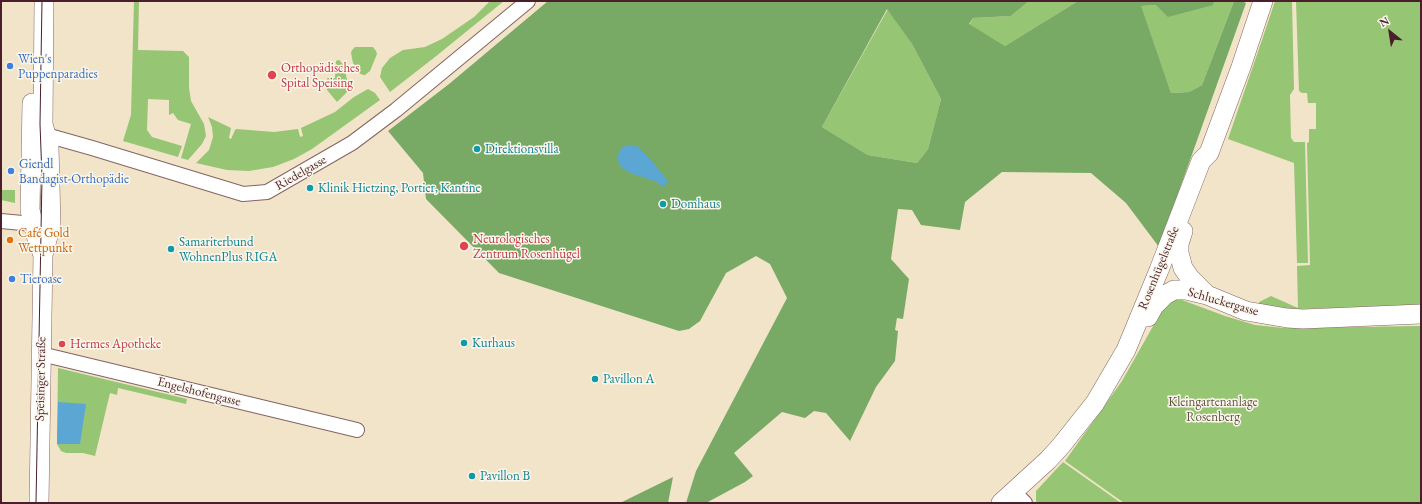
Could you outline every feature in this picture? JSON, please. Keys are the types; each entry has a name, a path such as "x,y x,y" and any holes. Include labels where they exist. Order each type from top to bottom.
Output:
{"main road":[{"name":"Speisinger Straße","path":"39,503 43,255 51,225 49,146 39,133 31,106 43,59 44,1"},
{"name":"Rosenhügelstraße","path":"1013,499 1060,447 1095,403 1126,350 1201,161 1210,153 1242,68 1263,1"},
{"name":"Speisinger Straße","path":"39,133 30,210 43,255"},
{"path":"1206,295 1183,268 1179,256 1179,248 1183,230 1208,163 1210,153"},
{"name":"Schluckergasse","path":"1126,350 1154,306 1164,295 1174,290 1186,290 1206,295 1246,311 1287,318 1421,314"}],"street":[{"name":"Riedelgasse","path":"39,133 243,194 267,192 352,143 396,110 528,1"},
{"path":"1,221 33,224"},
{"name":"Engelshofengasse","path":"41,354 357,430"}],"green space":[{"path":"134,1 139,1 138,50 183,51 189,57 189,88 191,101 204,124 206,136 202,144 188,160 181,158 191,124 178,120 173,113 169,115 169,100 148,99 147,130 152,137 182,146 178,157 123,141 131,115"},
{"path":"490,1 504,1 390,92 380,77 382,68 390,58 403,50 425,47 442,39 474,17"},
{"path":"548,1 1029,1 1011,16 973,18 969,24 1005,46 1078,1 1215,1 1213,5 1168,17 1156,5 1141,6 1171,93 1189,92 1202,85 1234,1 1246,3 1159,247 1126,203 1091,173 1002,172 965,202 960,230 921,225 912,210 898,209 891,259 909,279 903,319 897,318 895,330 898,331 895,361 876,387 850,441 826,413 814,411 805,418 782,412 734,453 753,476 745,482 706,503 686,503 696,471 787,298 770,264 756,256 726,273 700,321 689,329 679,331 499,273 426,199 423,173 388,131 449,84","holes":["887,9 912,44 941,99 928,149 917,163 868,155 822,127"]},
{"path":"1029,1 1078,1 1005,46 969,25 973,18 1011,16"},
{"path":"1215,1 1234,1 1202,85 1189,92 1171,93 1140,6 1213,5"},
{"path":"1275,1 1292,1 1294,89 1290,95 1291,138 1294,142 1305,142 1308,263 1297,263 1294,163 1228,139"},
{"path":"1296,1 1421,1 1421,306 1286,309 1260,305 1259,302 1271,296 1298,308 1297,266 1310,265 1307,143 1309,142 1309,129 1316,129 1316,103 1308,103 1307,93 1302,93 1299,91"},
{"path":"888,9 912,44 941,99 928,149 917,163 868,155 822,127"},
{"path":"355,47 373,47 376,51 377,54 370,71 365,75 359,73 353,63 351,53"},
{"path":"339,60 344,65 348,85 347,92 337,102 327,90 327,78 335,78 336,61"},
{"path":"368,89 375,93 380,100 312,149 294,159 273,167 249,171 227,170 196,163 209,150 213,137 212,127 208,117 231,128 229,138 231,139 236,129 274,132 298,129 300,137 303,136 301,128 335,112 354,97"},
{"path":"1,190 15,190 15,203 1,200"},
{"name":"Kleingartenanlage Rosenberg","path":"1175,300 1182,300 1225,316 1255,325 1284,328 1421,326 1421,503 1124,503 1065,461 1122,381 1165,305"},
{"path":"58,368 187,399 186,404 118,388 117,395 110,393 95,456 83,453 66,453 61,451 57,444"},
{"path":"1063,462 1121,503 1038,503 1036,501 1036,491"},
{"path":"673,477 668,503 620,503"}],"water":[{"path":"628,145 637,146 651,160 668,181 664,187 655,181 630,173 621,167 617,158 621,148"},
{"path":"58,402 86,404 80,444 57,444"}],"tram line":[{"path":"36,503 42,177 40,124 42,1"}],"place":[{"name":"Wien's Puppenparadies","path":"10,66"},
{"name":"Orthopädisches Spital Speising","path":"272,75"},
{"name":"Direktionsvilla","path":"477,149"},
{"name":"Giendl Bandagist-Orthopädie","path":"11,171"},
{"name":"Klinik Hietzing, Portier, Kantine","path":"310,188"},
{"name":"Domhaus","path":"663,204"},
{"name":"Café Gold Wettpunkt","path":"10,240"},
{"name":"Neurologisches Zentrum Rosenhügel","path":"464,246"},
{"name":"Samariterbund WohnenPlus RIGA","path":"171,249"},
{"name":"Tieroase","path":"12,279"},
{"name":"Kurhaus","path":"464,343"},
{"name":"Hermes Apotheke","path":"62,344"},
{"name":"Pavillon A","path":"595,379"},
{"name":"Pavillon B","path":"472,476"}]}
